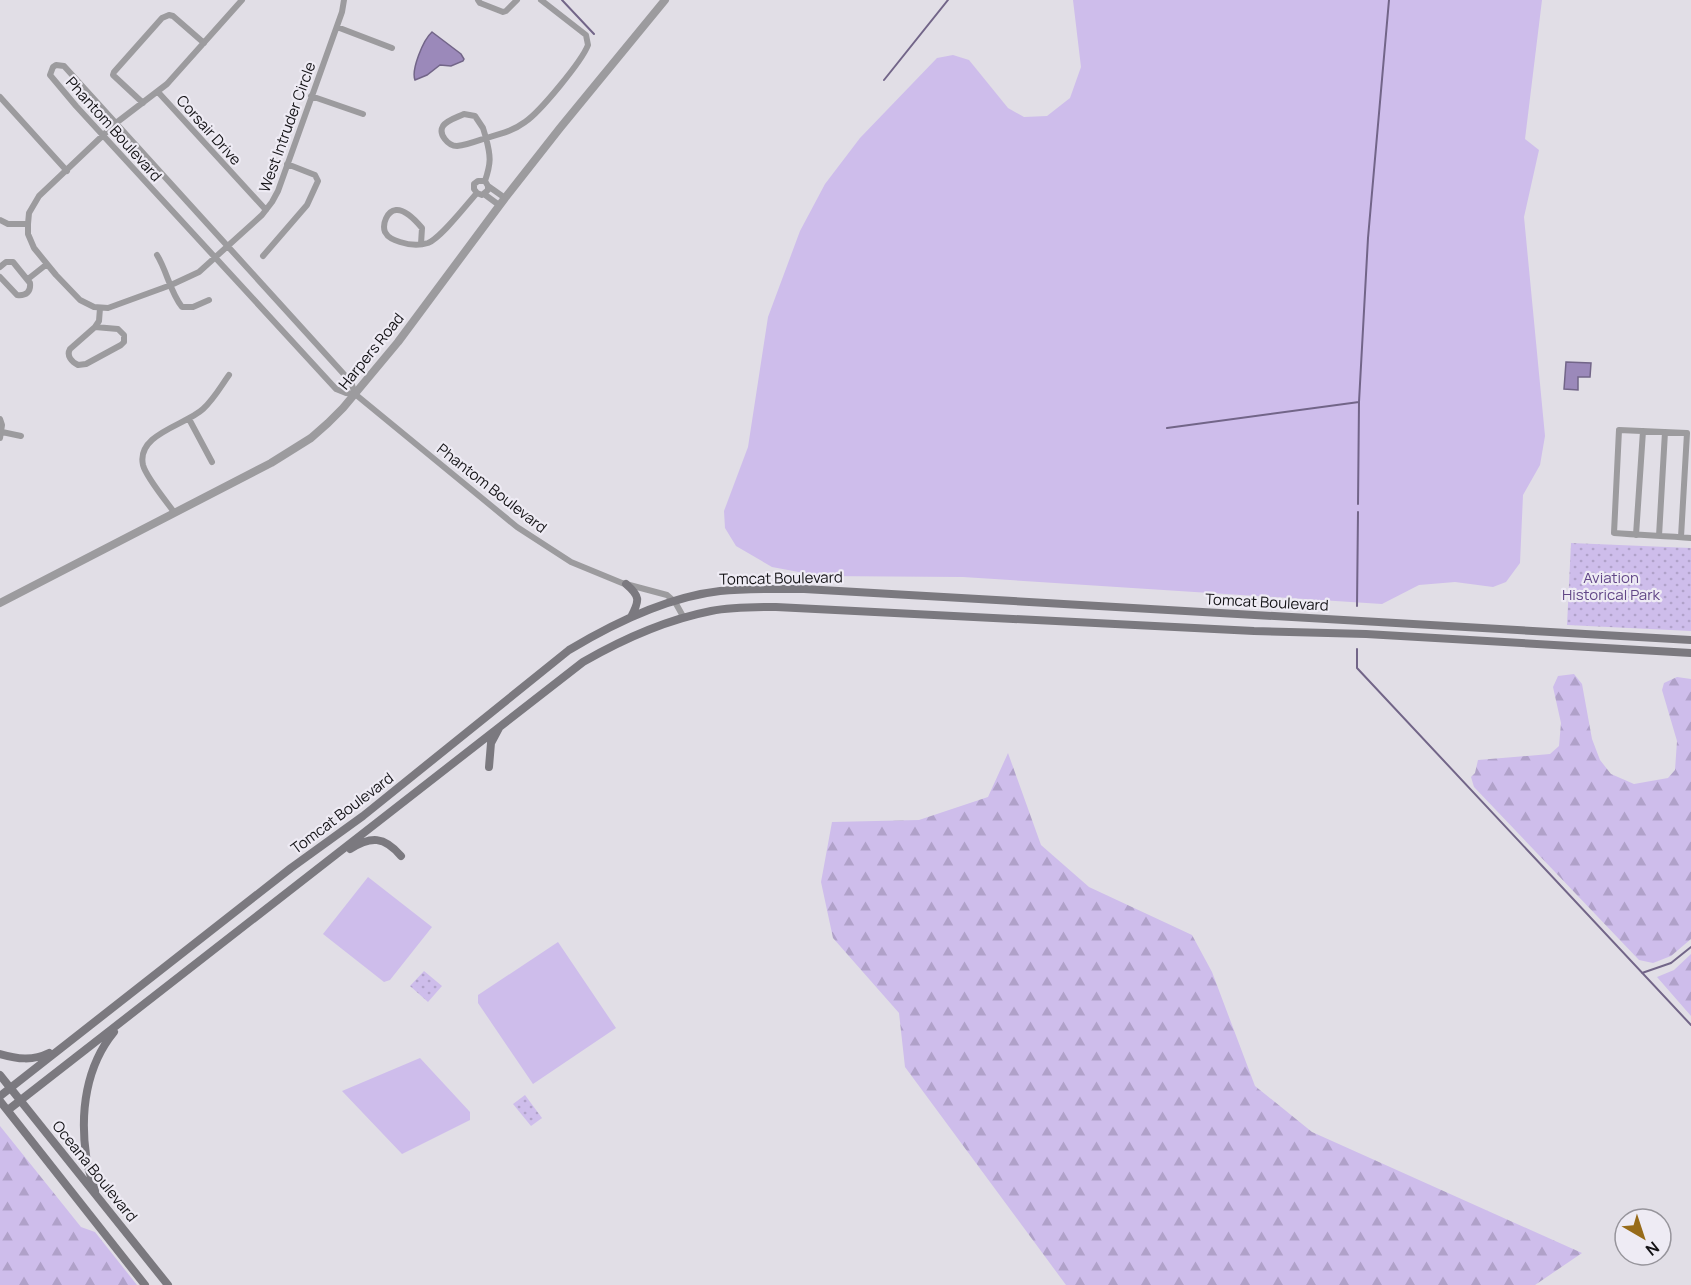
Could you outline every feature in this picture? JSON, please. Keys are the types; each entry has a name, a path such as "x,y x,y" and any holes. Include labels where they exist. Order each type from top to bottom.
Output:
{"main road":[{"path":"626,584 638,597 638,604 631,617"},
{"name":"Tomcat Boulevard","path":"0,1096 291,867 363,816 569,650 601,630 675,602 719,591 804,589 1691,640"},
{"name":"Tomcat Boulevard","path":"8,1110 583,662 647,629 684,618 712,611 776,607 1366,634 1691,653"},
{"path":"489,767 491,743 500,725"},
{"path":"324,864 364,841 376,839 388,843 401,856"},
{"path":"96,1194 86,1157 84,1134 87,1088 99,1055 123,1022"},
{"path":"0,1054 14,1058 42,1057 57,1050 75,1036"},
{"name":"Oceana Boulevard","path":"0,1075 168,1285"},
{"name":"Oceana Boulevard","path":"0,1101 145,1285"}],"street":[{"path":"95,327 118,329 124,335 124,342 86,364 78,365 68,356 68,352 95,327 99,321 100,308 80,300 47,264 31,242 27,224 33,205 39,196 116,123 167,84 242,0"},
{"name":"West Intruder Circle","path":"100,308 114,307 199,272 266,210 278,191 337,27 344,0"},
{"path":"478,0 502,12 517,0"},
{"path":"421,244 422,228 413,218 399,210 394,210 388,215 384,225 387,235 409,244 421,244 429,243 480,194 488,190 491,155 486,138 481,124 475,116 464,114 442,127 444,138 457,146 486,138 510,131 528,121 564,80 587,49 586,35 541,0"},
{"name":"Harpers Road","path":"0,603 271,463 311,438 328,423 398,342 499,205 609,66 665,0"},
{"path":"143,103 113,75 162,18 173,16 204,43"},
{"path":"337,27 392,48"},
{"name":"Phantom Boulevard","path":"355,394 336,389 215,258 50,75 53,67 64,66 351,382 355,394 517,527 571,562 626,584 667,595 675,602"},
{"name":"Corsair Drive","path":"158,92 266,210"},
{"path":"311,96 363,114"},
{"path":"0,97 67,171"},
{"path":"263,256 307,205 318,181 315,175 287,164"},
{"path":"499,205 474,189 476,182 481,180 487,183 505,198"},
{"path":"0,220 8,224 27,224"},
{"path":"157,255 182,307 193,307 209,300"},
{"path":"0,267 6,262 13,262 28,279 29,291 21,296 14,294 0,277"},
{"path":"28,279 47,264"},
{"path":"174,512 145,470 143,451 154,438 203,409 229,375"},
{"path":"0,419 1,435 21,436"},
{"path":"189,419 212,462"},
{"path":"1681,537 1687,433 1619,430 1614,533 1691,538"},
{"path":"1636,535 1643,431"},
{"path":"1659,536 1665,432"},
{"path":"675,602 684,618"}],"green space":[{"path":"1073,0 1542,0 1525,139 1539,150 1524,217 1545,436 1540,465 1523,495 1520,563 1506,582 1493,587 1455,582 1419,585 1382,604 963,577 820,576 772,567 736,546 725,528 724,511 748,447 768,317 800,231 825,184 860,138 937,58 953,55 969,60 1008,108 1024,117 1047,116 1070,98 1081,67"},
{"name":"Aviation Historical Park","path":"1571,543 1691,548 1691,631 1567,625"},
{"path":"1574,674 1582,684 1592,739 1600,760 1611,774 1634,784 1668,778 1675,770 1677,741 1662,690 1664,683 1677,677 1691,679 1691,939 1671,956 1653,963 1639,960 1474,787 1471,777 1475,773 1478,760 1550,754 1559,746 1561,723 1553,687 1558,676"},
{"path":"1008,753 1041,845 1089,887 1192,935 1212,972 1255,1086 1312,1132 1582,1253 1535,1285 1066,1285 905,1067 899,1013 833,938 821,882 832,822 919,820 988,797"},
{"path":"368,877 432,927 390,980 384,982 323,934"},
{"path":"558,942 616,1028 533,1084 478,1003 478,995"},
{"path":"1691,954 1691,1016 1657,977 1674,970"},
{"path":"424,971 442,986 428,1002 410,986"},
{"path":"420,1058 470,1112 470,1120 402,1154 342,1091"},
{"path":"525,1095 542,1118 531,1126 513,1104"},
{"path":"0,1126 81,1227 95,1232 137,1285 0,1285"}],"shaded area":[{"path":"432,32 461,54 464,59 451,66 440,65 427,75 415,80 419,55"},
{"path":"1566,362 1591,363 1590,377 1578,377 1578,390 1564,389"}],"waterway":[{"path":"562,0 594,34"},
{"path":"884,80 948,0"},
{"path":"1358,504 1359,402 1368,238 1389,0"},
{"path":"1167,428 1359,402"},
{"path":"1357,606 1358,512"},
{"path":"1357,649 1357,668 1691,1025"},
{"path":"1642,973 1671,963 1691,947"}]}
